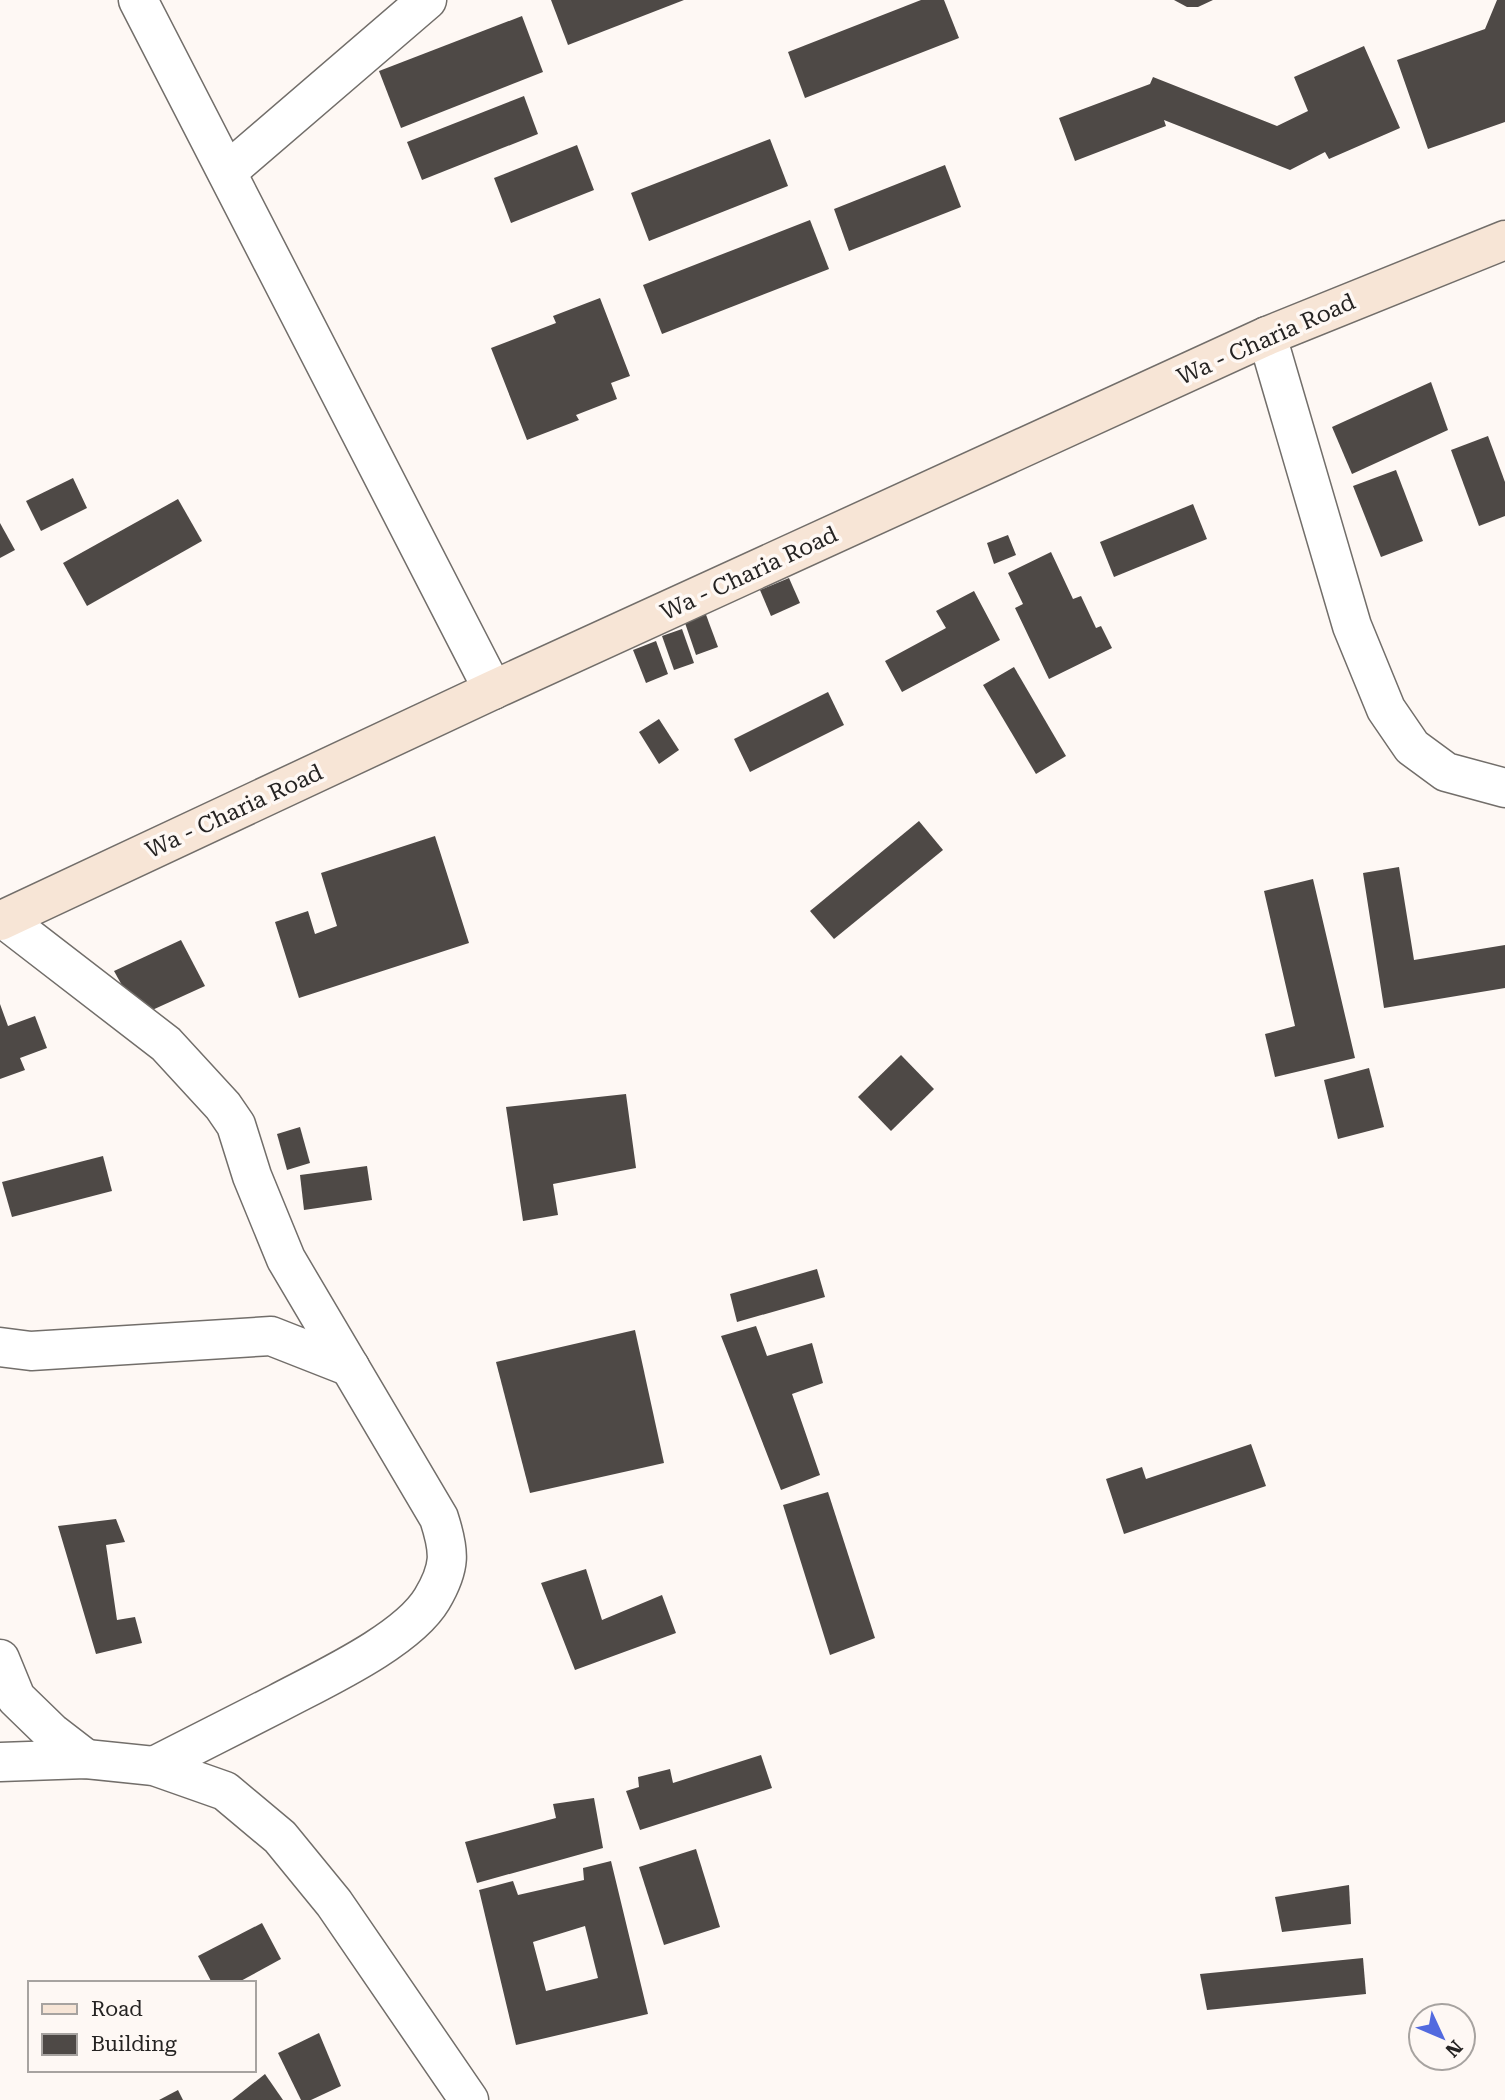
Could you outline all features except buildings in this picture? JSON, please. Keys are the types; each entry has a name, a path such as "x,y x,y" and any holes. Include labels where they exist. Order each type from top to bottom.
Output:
{"street":[{"path":"138,0 493,690"},
{"path":"227,172 428,0"},
{"name":"Wa - Charia Road","path":"2,920 493,690 1267,337 1505,240"},
{"path":"1267,337 1352,626 1386,709 1412,747 1446,772 1505,788"},
{"path":"2,920 166,1044 223,1106 236,1125 252,1176 286,1259 439,1518 449,1548 446,1568 432,1601 407,1627 357,1662 154,1766"},
{"path":"0,1347 31,1351 271,1336 350,1367"},
{"path":"0,1659 16,1698 51,1732 86,1759"},
{"path":"0,1762 86,1759 154,1766 225,1791 280,1837 334,1903 469,2100"}]}
